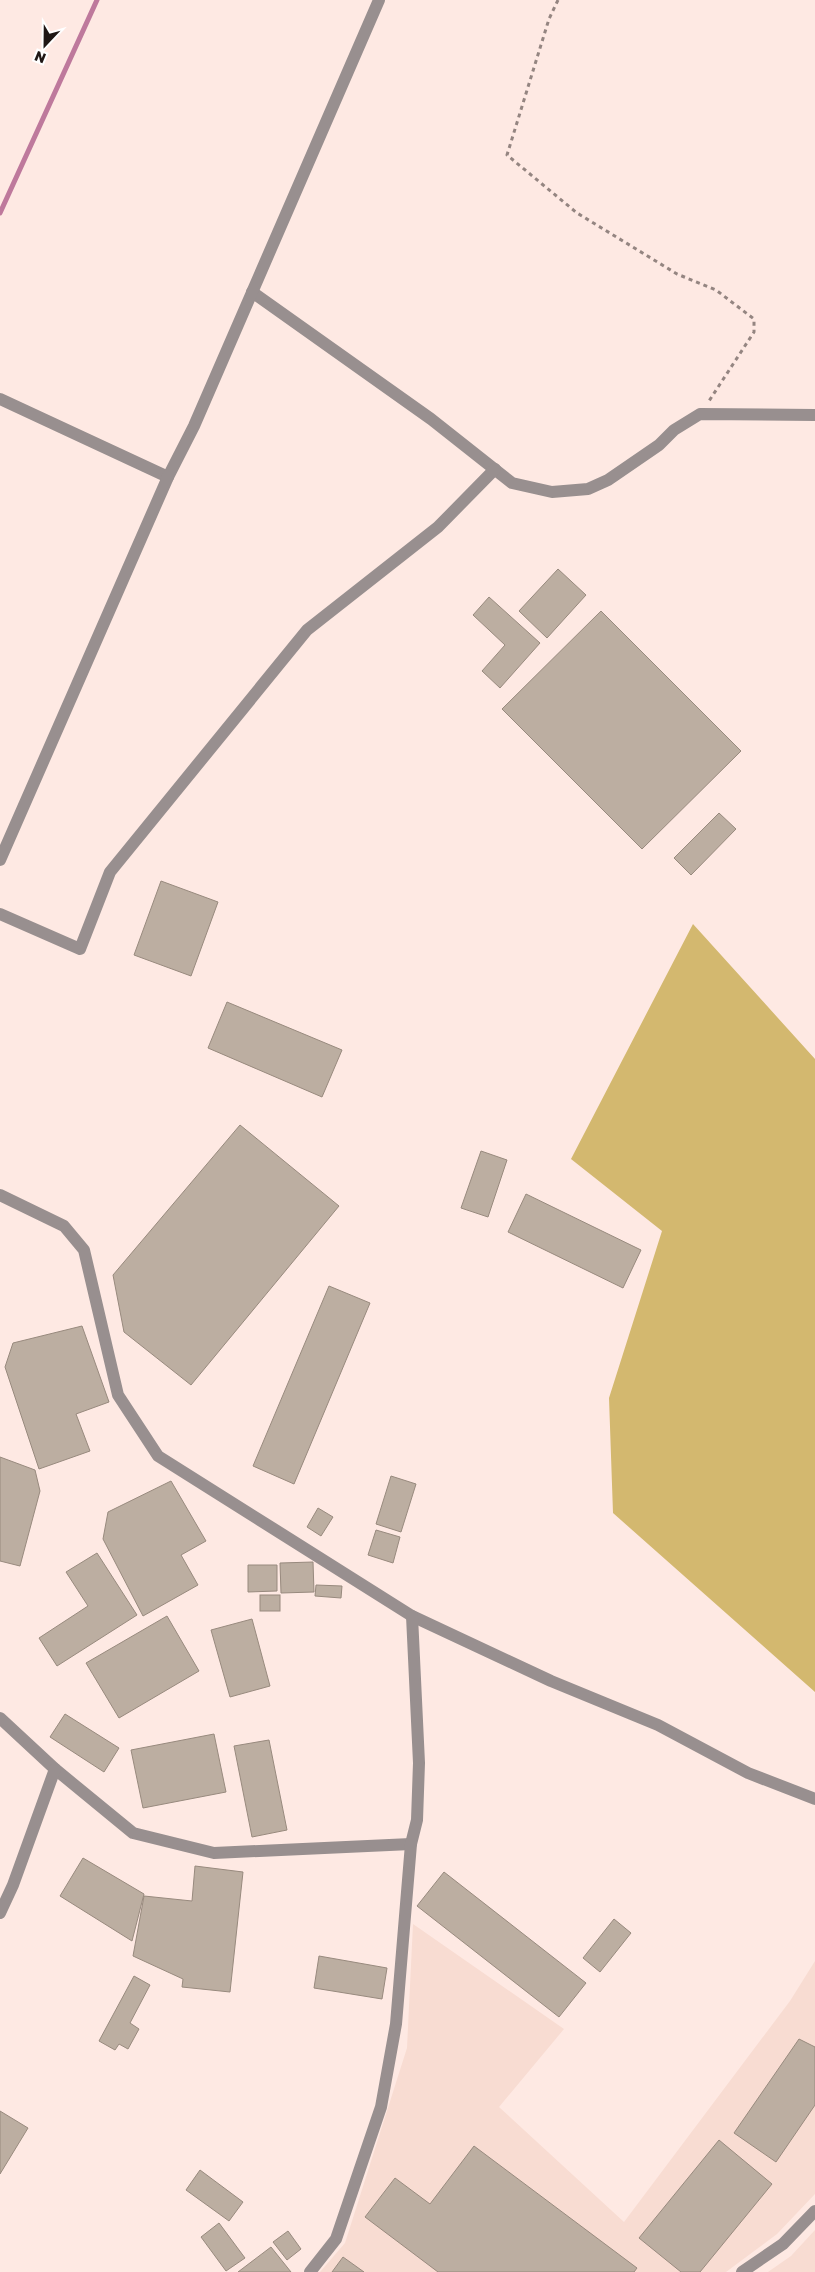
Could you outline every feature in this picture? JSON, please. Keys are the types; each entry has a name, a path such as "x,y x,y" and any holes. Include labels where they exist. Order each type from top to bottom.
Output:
{"street":[{"path":"1,856 168,477 194,426 379,0"},
{"path":"252,292 431,419 512,483 552,492 588,489 608,480 659,445 674,430 700,414 815,415"},
{"path":"0,399 168,477"},
{"path":"0,914 80,948 110,872 307,630 438,527 495,469"},
{"path":"0,1196 64,1226 84,1250 118,1395 158,1456 412,1616 551,1681 658,1725 748,1773 815,1799"},
{"path":"310,2272 336,2239 381,2107 396,2024 411,1844 417,1820 419,1763 412,1616"},
{"path":"0,1718 55,1769 133,1833 214,1854 411,1844"},
{"path":"0,1913 13,1885 55,1769"},
{"path":"742,2272 783,2244 815,2211"}],"path":[{"path":"558,0 548,18 507,155 577,213 678,274 716,290 754,319 754,332 700,414"}],"shaded area":[{"path":"693,924 815,1059 815,1692 613,1513 609,1398 662,1231 571,1159"},
{"path":"413,1924 564,2029 499,2107 624,2222 790,2001 815,1961 815,2194 777,2234 726,2272 320,2272 345,2243 407,2048"},
{"path":"815,2230 815,2272 768,2272 791,2256"}],"building":[{"path":"558,569 586,595 547,638 519,611"},
{"path":"489,597 540,643 500,688 482,671 505,645 473,615"},
{"path":"601,611 741,751 642,849 502,709"},
{"path":"719,813 736,829 691,875 674,858"},
{"path":"161,881 218,902 191,976 134,955"},
{"path":"227,1002 342,1050 322,1097 208,1048"},
{"path":"240,1125 339,1206 191,1385 124,1332 113,1275"},
{"path":"481,1151 507,1160 488,1217 461,1208"},
{"path":"526,1194 641,1250 623,1288 508,1232"},
{"path":"329,1286 370,1303 294,1484 253,1466"},
{"path":"82,1326 109,1402 76,1414 90,1451 39,1469 5,1367 13,1343"},
{"path":"0,1457 35,1470 40,1491 20,1566 0,1561"},
{"path":"391,1476 416,1484 401,1532 376,1524"},
{"path":"171,1481 206,1541 181,1555 198,1585 143,1616 103,1539 108,1512"},
{"path":"318,1508 333,1517 321,1536 307,1527"},
{"path":"376,1530 400,1537 393,1563 368,1555"},
{"path":"97,1553 137,1615 57,1666 39,1638 88,1606 66,1572"},
{"path":"313,1562 314,1592 281,1593 280,1563"},
{"path":"248,1565 277,1565 277,1591 248,1592"},
{"path":"316,1585 342,1586 341,1598 315,1596"},
{"path":"260,1595 280,1595 280,1611 260,1611"},
{"path":"167,1616 199,1671 119,1718 86,1663"},
{"path":"252,1619 270,1686 230,1697 211,1630"},
{"path":"65,1714 119,1748 104,1772 50,1737"},
{"path":"214,1734 226,1792 143,1808 131,1750"},
{"path":"269,1740 287,1830 252,1837 234,1746"},
{"path":"83,1858 144,1894 132,1941 60,1896"},
{"path":"195,1866 243,1872 230,1992 182,1987 183,1979 133,1956 144,1896 192,1901"},
{"path":"444,1872 586,1983 559,2017 417,1906"},
{"path":"614,1919 631,1933 600,1972 583,1958"},
{"path":"319,1956 387,1968 382,1999 314,1988"},
{"path":"134,1976 150,1985 130,2023 139,2029 128,2049 119,2044 115,2050 99,2041"},
{"path":"799,2039 815,2047 815,2105 776,2162 734,2133"},
{"path":"0,2111 28,2128 0,2174"},
{"path":"719,2140 772,2184 700,2272 681,2272 639,2238"},
{"path":"474,2146 637,2268 634,2272 438,2272 365,2217 395,2178 430,2204"},
{"path":"200,2170 243,2202 229,2221 186,2190"},
{"path":"219,2223 245,2258 226,2271 201,2237"},
{"path":"288,2231 301,2249 287,2260 273,2242"},
{"path":"271,2247 291,2272 238,2272"},
{"path":"343,2257 364,2272 332,2272"}],"waterway":[{"path":"0,213 97,0"}]}
